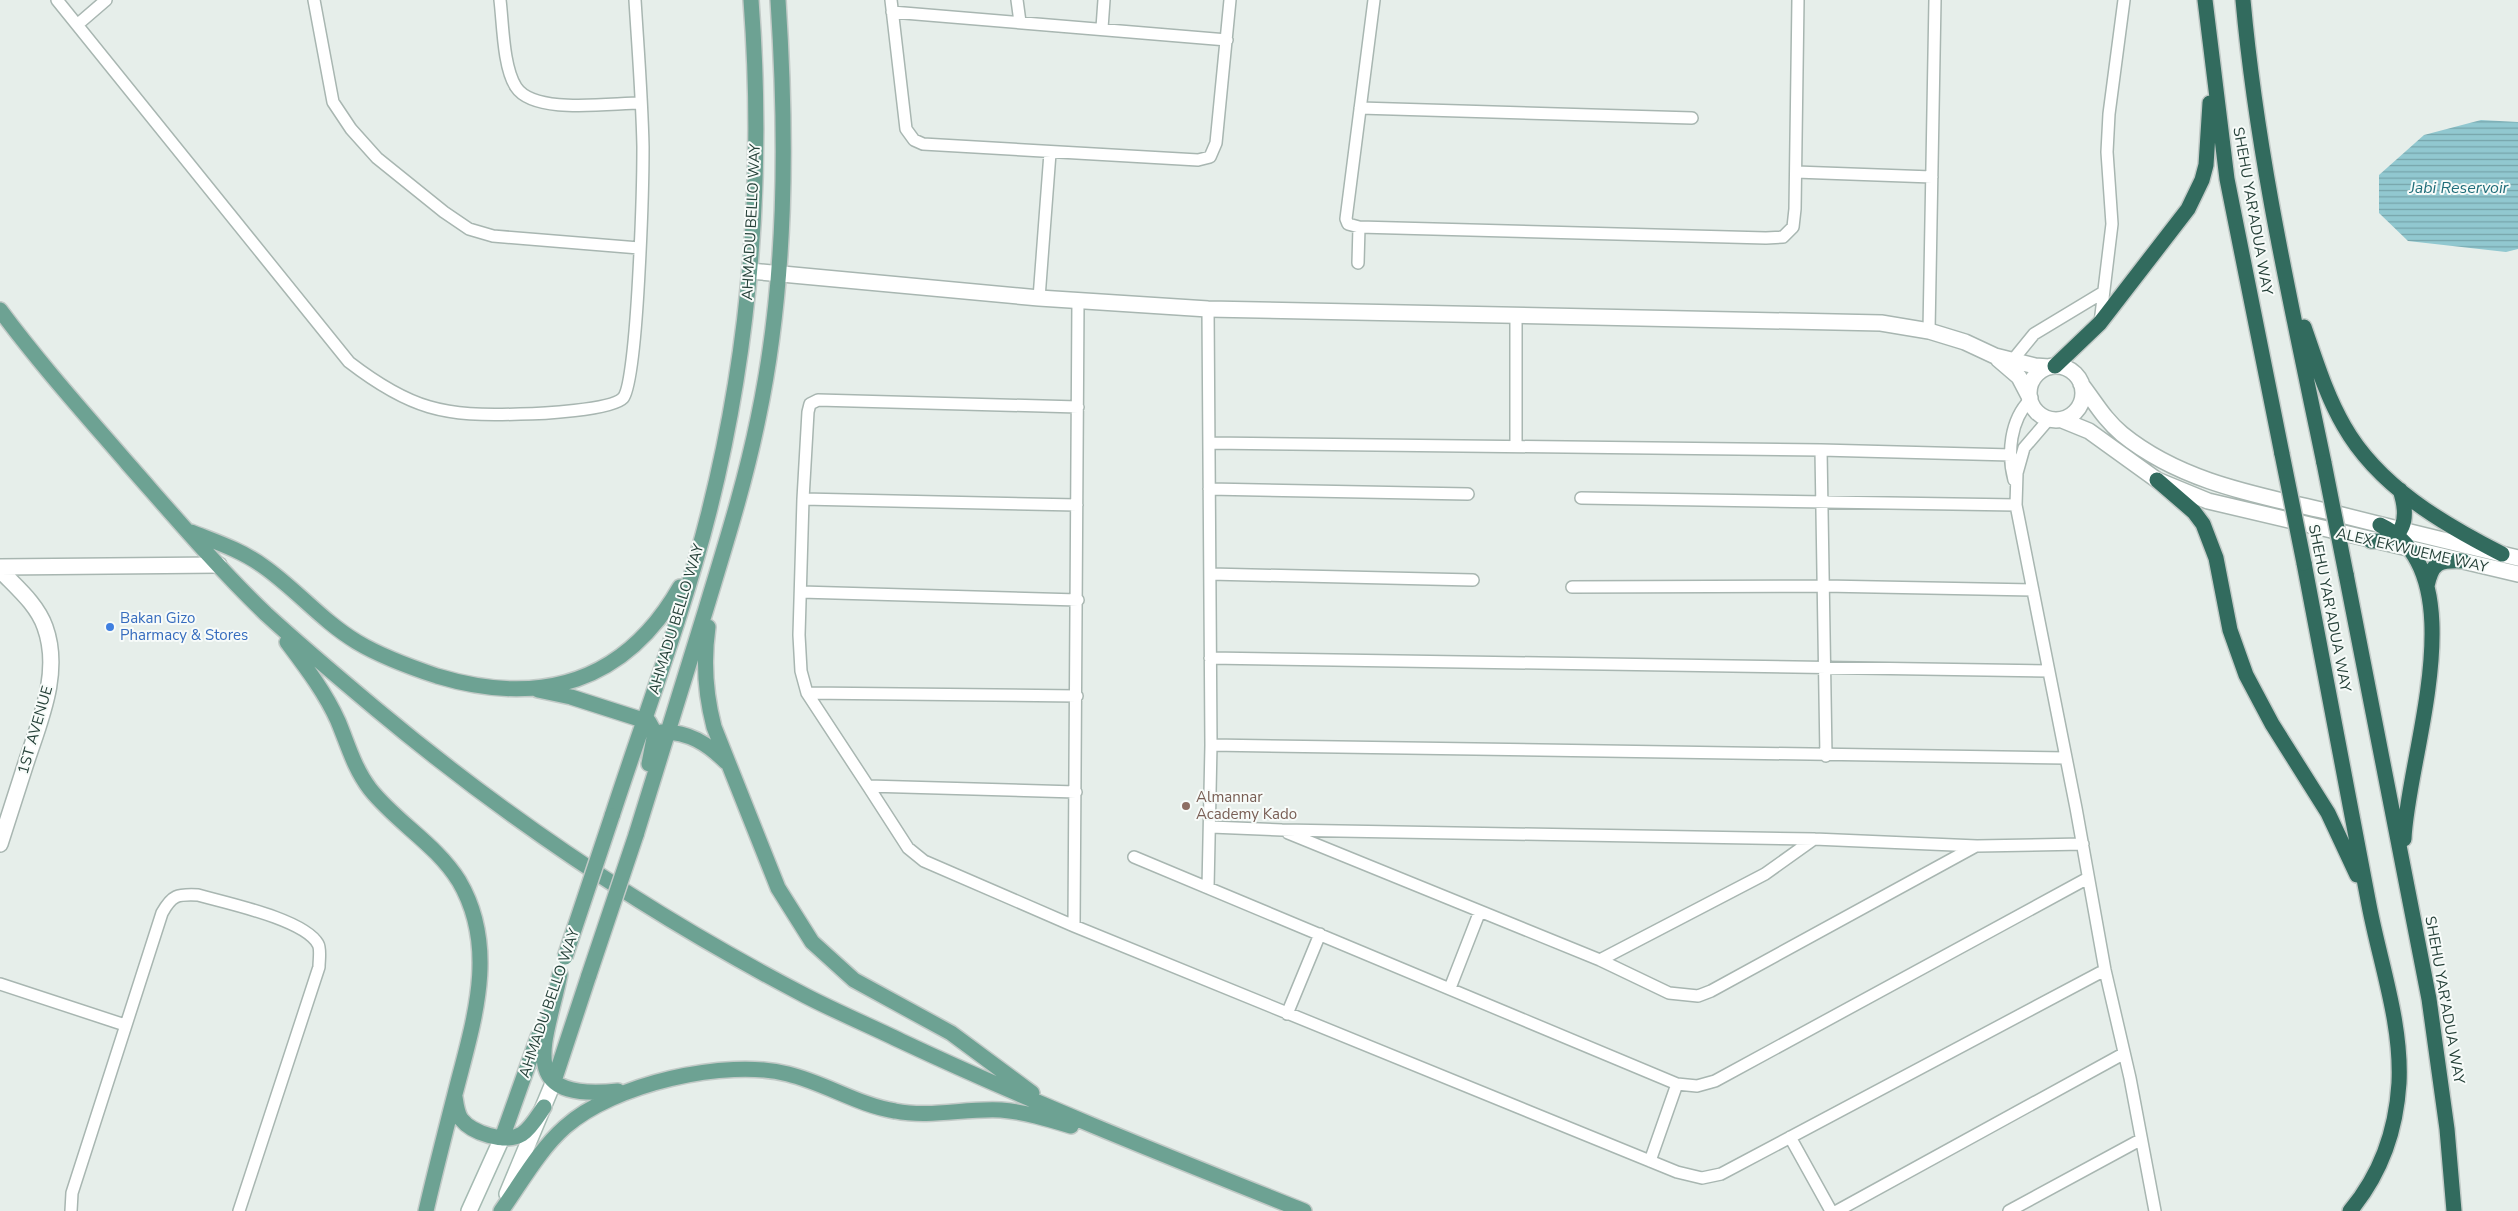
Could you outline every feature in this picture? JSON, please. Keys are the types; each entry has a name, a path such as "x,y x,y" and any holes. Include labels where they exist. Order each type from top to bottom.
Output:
{"highway":[{"name":"SHEHU YAR'ADUA WAY","path":"2205,0 2228,179 2240,250 2304,563 2369,908 2392,1010 2399,1081 2396,1115 2382,1161 2362,1196 2350,1211"},
{"name":"SHEHU YAR'ADUA WAY","path":"2243,0 2256,119 2284,274 2324,463 2404,868 2439,1061 2454,1211"},
{"path":"2052,367 2100,323 2180,222 2202,180 2209,140 2210,36"},
{"path":"2284,274 2321,377 2341,420 2358,447 2400,490 2434,517 2458,532 2502,554"},
{"path":"2157,480 2194,512 2210,538 2216,558 2230,630 2246,675 2272,724 2328,812 2369,908"},
{"path":"2371,541 2386,541 2399,532 2404,510 2400,490"},
{"path":"2380,525 2399,532 2411,549 2427,586"},
{"path":"2404,868 2406,810 2427,701 2432,660 2427,586 2431,569 2435,565 2447,560 2464,561"}],"main road":[{"name":"AHMADU BELLO WAY","path":"502,1138 560,974 697,554 730,416 745,327 756,172 757,77 751,0"},
{"name":"AHMADU BELLO WAY","path":"554,1081 642,818 642,795 718,571 736,512 759,418 774,326 779,272 784,167 783,74 778,0"},
{"path":"0,310 34,355 188,531 265,612 314,657 436,759 546,841 661,915 808,997 1058,1112 1304,1211"},
{"path":"188,531 223,544 262,565 332,626 385,656 418,670 485,688 535,689 571,697 644,720 662,732 700,741 713,749 730,767"},
{"path":"535,689 588,674 614,661 637,644 667,609 697,554"},
{"path":"718,571 707,630 704,676 707,699 714,726 778,888 812,942 854,980 950,1033 1058,1112"},
{"path":"265,612 324,696 338,721 358,772 370,789 399,820 436,852 449,867 466,896 477,931 481,972 474,1021 426,1211"},
{"path":"632,755 662,732"},
{"path":"560,974 543,1054 547,1073 554,1081 582,1092 633,1089"},
{"path":"500,1211 547,1146 588,1109 633,1089 678,1078 720,1071 770,1070 806,1079 876,1107 914,1114 977,1110 1019,1112 1143,1147"},
{"path":"454,1095 458,1111 464,1122 478,1131 502,1138 523,1133 544,1108"}],"street":[{"path":"57,0 349,362 381,386 420,405 454,414 488,416 540,414 613,405 624,398 629,386 634,347 643,149 635,0"},
{"path":"77,25 106,0"},
{"path":"314,0 333,102 351,129 377,158 444,212 469,229 493,236 639,248"},
{"path":"500,0 509,67 516,87 528,99 547,105 641,102"},
{"path":"891,0 906,129 914,140 922,144 1050,153 1198,160 1210,156 1216,143 1230,0"},
{"path":"1017,0 1020,22"},
{"path":"1102,28 1104,0"},
{"path":"1374,0 1346,219 1348,224 1359,227 1783,237 1793,227 1796,172 1798,0"},
{"path":"1929,331 1935,0"},
{"path":"2100,323 2102,293 2112,224 2108,152 2109,114 2124,0"},
{"path":"892,12 1102,28 1227,40"},
{"path":"1360,108 1692,118"},
{"path":"1039,298 1050,153"},
{"path":"1796,172 1932,177"},
{"path":"1358,263 1359,227"},
{"path":"750,271 779,272 1039,298 1208,309 1516,316 1684,317 1881,323 1929,331 1965,342 2012,362 2070,370 2082,384 2082,402 2077,410 2056,420 2024,448 2017,473 2016,505 2083,844 2105,970 2156,1211"},
{"path":"2012,362 2034,334 2102,293"},
{"path":"1074,926 1078,600 1078,301"},
{"path":"1208,309 1211,745 1211,827 1208,888"},
{"path":"1516,316 1516,445"},
{"path":"1995,356 2019,378 2041,416 2056,420"},
{"path":"2016,489 2011,468 2011,455 2018,416 2030,399 2032,381 2038,373 2052,367"},
{"name":"ALEX EKWUEME WAY","path":"2082,384 2105,419 2122,434 2164,462 2235,489 2380,525"},
{"path":"1078,407 818,400 810,404 803,499 801,671 807,692 908,848 924,861 1074,926 1288,1014 1677,1172 1702,1178 1721,1174 2105,970"},
{"name":"ALEX EKWUEME WAY","path":"2056,420 2089,430 2157,480 2208,501 2371,541 2518,574"},
{"path":"1209,442 1516,445 2011,455"},
{"path":"1822,450 1826,756"},
{"path":"1209,490 1468,494"},
{"path":"1581,498 2016,505"},
{"path":"803,499 1078,505"},
{"name":"ALEX EKWUEME WAY","path":"2399,532 2518,558"},
{"path":"0,569 219,565"},
{"name":"1ST AVENUE","path":"0,569 29,600 44,625 51,657 51,673 44,705 0,844"},
{"path":"1210,574 1473,580"},
{"path":"1572,587 1824,586 2032,590"},
{"path":"801,592 1078,600"},
{"path":"1210,658 2048,671"},
{"path":"807,692 1076,696"},
{"path":"1211,745 1826,756 2066,758"},
{"path":"868,786 1076,792"},
{"path":"1211,827 1282,830 1814,839 1978,846 2083,844"},
{"path":"1282,830 1600,960 1670,993 1698,996 1978,846"},
{"path":"1600,960 1765,874 1814,839"},
{"path":"1134,857 1678,1084 1697,1086 1715,1081 2088,878"},
{"path":"71,1211 72,1193 162,913 170,899 183,895 198,895 288,922 308,931 319,945 319,967 239,1211"},
{"path":"1450,988 1480,911"},
{"path":"1288,1014 1320,934"},
{"path":"0,984 125,1025"},
{"path":"1837,1211 2124,1054"},
{"name":"AHMADU BELLO WAY","path":"500,1211 554,1081"},
{"path":"1650,1161 1678,1084"},
{"path":"1790,1137 1831,1211"},
{"name":"AHMADU BELLO WAY","path":"469,1211 502,1138"},
{"path":"2009,1211 2140,1140"}],"water":[{"name":"Jabi Reservoir","path":"2481,120 2518,122 2518,249 2506,252 2408,241 2379,213 2379,175 2424,135"}],"place":[{"name":"Bakan Gizo Pharmacy & Stores","path":"110,627"},
{"name":"Almannar Academy Kado","path":"1186,806"}]}
